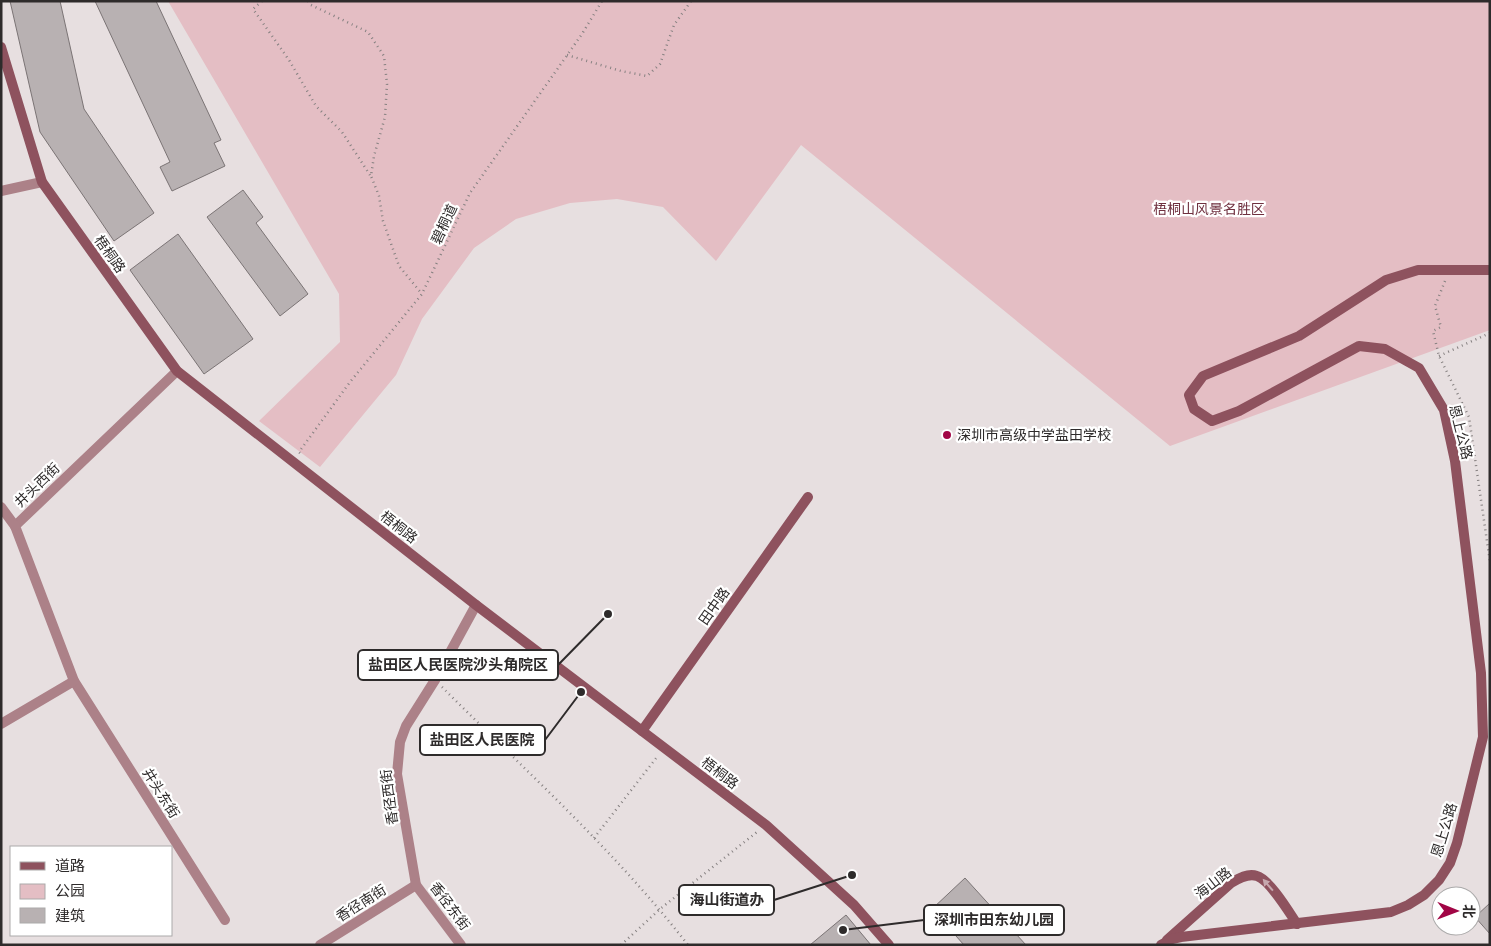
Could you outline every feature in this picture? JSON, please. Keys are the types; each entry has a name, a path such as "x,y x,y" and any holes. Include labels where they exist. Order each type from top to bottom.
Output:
{"street":[{"name":"梧桐路","path":"1,47 42,182 177,370 476,605 766,825 854,905 889,945"},
{"path":"1,191 42,182"},
{"name":"恩上公路","path":"1228,931 1382,914 1408,905 1424,895 1439,880 1450,863 1457,843 1483,737 1481,673 1455,461 1444,410 1419,368 1385,350 1359,346 1239,411 1212,421 1194,409 1189,395 1203,376 1299,336 1386,280 1418,270 1490,270"},
{"name":"井头西街","path":"74,680 15,526 177,370"},
{"name":"田中路","path":"642,731 808,497"},
{"path":"1,507 15,526"},
{"name":"香径西街","path":"416,885 397,774 400,742 406,726 435,680 476,605"},
{"path":"1,724 74,680"},
{"name":"井头东街","path":"74,680 225,920"},
{"name":"海山路","path":"1162,944 1231,883 1250,875 1256,876 1267,883 1297,924"},
{"name":"香径南街","path":"320,945 416,885"},
{"name":"香径东街","path":"416,885 461,945"},
{"path":"1184,945 1196,939 1228,931"},
{"name":"海山路","path":"1162,944 1181,937 1228,931"}],"path":[{"path":"262,1 253,9 289,60 316,106 342,132 371,176 379,196 382,221 399,266 422,294"},
{"path":"308,1 312,5 368,32 384,56 387,84 386,117 374,156 371,176"},
{"name":"碧桐道","path":"299,452 350,382 422,294 470,193 567,55 602,1"},
{"path":"567,55 622,71 647,76 660,64 674,25 690,1"},
{"path":"1450,270 1435,306 1441,327 1433,331 1439,356 1470,417 1490,562"},
{"path":"1439,356 1490,333"},
{"path":"435,680 594,838 660,910 688,945"},
{"path":"594,838 664,748"},
{"path":"621,945 660,910 766,825"}],"green space":[{"name":"梧桐山风景名胜区","path":"168,1 1490,1 1490,330 1170,446 801,145 716,261 663,207 617,199 570,203 516,219 474,248 422,319 396,375 320,467 259,421 340,342 339,294"}],"building":[{"path":"10,1 60,1 84,109 154,213 114,241 40,132"},
{"path":"95,1 156,1 221,140 214,143 225,166 172,191 160,167 170,162"},
{"path":"243,190 263,217 256,223 308,294 280,316 207,217"},
{"path":"178,234 253,339 204,374 130,270"},
{"path":"965,878 1026,945 964,945 932,909"},
{"path":"1490,903 1490,934 1481,924 1481,911"},
{"path":"846,915 871,945 810,945"}],"place":[{"name":"深圳市高级中学盐田学校","path":"947,435"},
{"name":"盐田区人民医院沙头角院区","path":"608,614"},
{"name":"盐田区人民医院","path":"581,692"},
{"name":"海山街道办","path":"852,875"},
{"name":"深圳市田东幼儿园","path":"843,930"}]}
